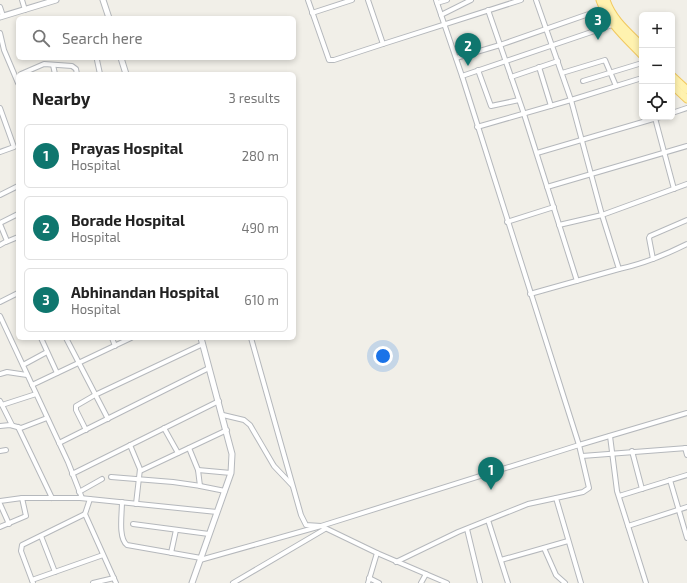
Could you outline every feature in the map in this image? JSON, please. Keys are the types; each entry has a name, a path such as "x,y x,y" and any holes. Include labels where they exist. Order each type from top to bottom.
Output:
{"main road":[{"path":"600,0 603,9 639,51"},
{"path":"606,0 615,23 639,43"},
{"path":"675,79 687,90"},
{"path":"675,88 687,99"}],"street":[{"path":"22,0 25,10"},
{"path":"0,7 2,17 48,1 56,0"},
{"path":"103,0 108,16"},
{"path":"308,0 329,60 334,60 521,0"},
{"path":"312,13 352,0"},
{"path":"368,0 382,44"},
{"path":"396,562 488,520 528,504 583,492 589,488 582,456 462,76 436,1 447,0"},
{"path":"441,15 472,0"},
{"path":"536,0 571,100 602,215 619,269"},
{"path":"456,58 500,45 603,9"},
{"path":"488,10 524,114 577,281"},
{"path":"462,76 615,23"},
{"path":"0,33 2,52 16,74"},
{"path":"97,60 100,72"},
{"path":"122,60 125,72"},
{"path":"562,73 604,60 607,61 616,86"},
{"path":"511,77 558,61"},
{"path":"584,81 639,64"},
{"path":"25,72 40,65 72,66 76,72"},
{"path":"53,65 55,72"},
{"path":"539,67 551,106"},
{"path":"478,70 491,106 519,100"},
{"path":"477,127 639,79"},
{"path":"0,108 14,147 0,152"},
{"path":"675,112 687,108"},
{"path":"536,153 651,120"},
{"path":"658,120 664,152 674,189"},
{"path":"547,187 687,146"},
{"path":"559,225 602,215 687,184"},
{"path":"0,195 16,187"},
{"path":"508,222 554,207"},
{"path":"6,242 7,239 0,224 16,215"},
{"path":"653,259 649,238 650,236 687,220"},
{"path":"0,245 16,237"},
{"path":"530,294 653,259 687,244"},
{"path":"0,302 16,294"},
{"path":"0,316 59,443 82,498"},
{"path":"42,340 57,373"},
{"path":"67,340 108,419"},
{"path":"113,340 115,346"},
{"path":"32,385 127,340"},
{"path":"192,583 231,473 232,454 227,430 202,340"},
{"path":"252,340 301,516 306,525 323,528 396,562 426,574 438,581 447,583"},
{"path":"86,430 76,407 96,395 203,344"},
{"path":"23,365 47,352"},
{"path":"59,443 210,368"},
{"path":"0,374 7,372 27,375"},
{"path":"2,405 36,394"},
{"path":"0,401 12,425"},
{"path":"72,474 218,401"},
{"path":"122,502 122,536 124,543 201,559 323,528 578,445 687,413"},
{"path":"222,415 244,420 250,425 274,466 293,485"},
{"path":"0,426 12,425 23,427 47,418"},
{"path":"18,427 52,498"},
{"path":"164,428 178,453"},
{"path":"140,472 227,430"},
{"path":"610,436 614,454 619,496 646,583"},
{"path":"130,445 140,472 136,504"},
{"path":"190,448 198,470 199,484 201,486"},
{"path":"582,456 686,448 687,455"},
{"path":"0,451 6,450"},
{"path":"632,451 642,489"},
{"path":"198,470 231,473"},
{"path":"619,496 687,474"},
{"path":"111,477 173,482 225,491"},
{"path":"80,492 102,479"},
{"path":"670,480 687,538"},
{"path":"0,527 26,516 22,498"},
{"path":"0,501 22,498 82,498 217,512"},
{"path":"556,498 581,583"},
{"path":"90,499 85,514 116,583"},
{"path":"0,504 9,524"},
{"path":"628,526 687,507"},
{"path":"85,514 22,545 21,552 33,582 103,554"},
{"path":"488,520 508,583"},
{"path":"133,524 209,534"},
{"path":"233,583 323,528"},
{"path":"468,529 480,583"},
{"path":"171,553 176,530"},
{"path":"41,536 55,572"},
{"path":"501,560 568,541"},
{"path":"544,548 556,575 565,583"},
{"path":"368,583 377,553"},
{"path":"421,583 426,574"},
{"path":"93,583 114,578"},
{"path":"369,578 379,583"}],"place":[{"name":"Abhinandan Hospital","path":"598,40"},
{"name":"Borade Hospital","path":"468,66"},
{"name":"Prayas Hospital","path":"491,490"}]}
